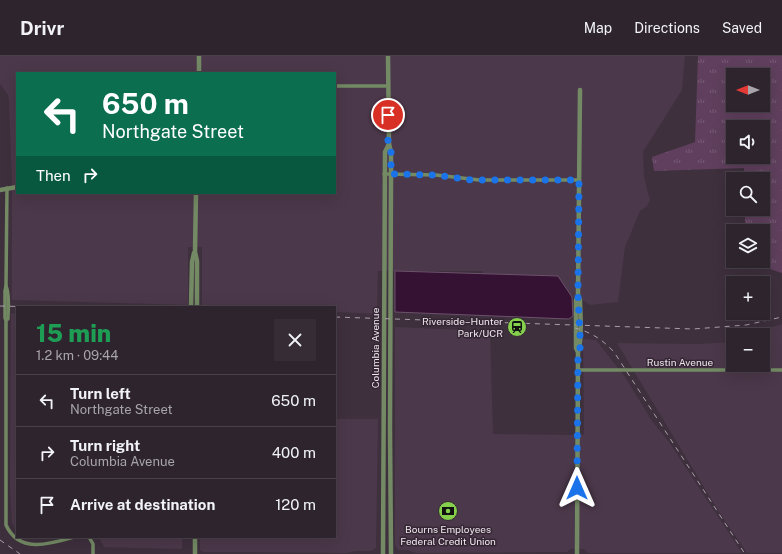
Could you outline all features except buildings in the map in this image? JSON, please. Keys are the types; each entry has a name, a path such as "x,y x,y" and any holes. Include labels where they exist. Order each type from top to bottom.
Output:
{"street":[{"path":"199,56 199,72"},
{"name":"Columbia Avenue","path":"383,554 384,174 385,152 388,144 388,56"},
{"path":"336,86 388,86"},
{"path":"577,554 578,352 580,348 580,300 578,296 580,90"},
{"name":"Columbia Avenue","path":"388,144 391,152 391,554"},
{"path":"384,174 436,175 471,180 579,180"},
{"path":"0,190 16,187"},
{"path":"7,188 6,286 8,291 8,319 6,320 6,525 11,534 17,540 23,544 31,546 41,546 70,538"},
{"path":"196,194 195,252 197,261 197,306"},
{"path":"384,231 391,231"},
{"path":"191,306 192,262 195,252"},
{"name":"Rustin Avenue","path":"578,370 782,370"},
{"path":"383,375 390,375"},
{"path":"383,456 390,456"},
{"path":"383,474 391,475"},
{"path":"89,538 93,544 93,554"},
{"path":"195,538 195,554"}],"shaded area":[{"path":"0,56 685,56 682,90 643,152 644,177 650,200 647,206 640,211 625,247 618,302 590,305 583,300 572,297 558,276 483,275 483,271 378,271 377,314 336,312 336,306 202,306 202,247 188,247 188,305 12,300 12,185 8,95 0,84"},
{"path":"395,271 558,276 572,297 573,316 569,319 395,312"},
{"path":"11,313 16,314 16,529 12,523 10,489"},
{"path":"782,324 782,553 747,553 719,512 617,343 698,344 726,342 726,372 770,372 769,328"},
{"path":"395,327 490,331 493,434 584,435 583,339 596,340 625,377 652,421 669,442 742,553 588,553 584,549 570,549 567,552 416,553 407,550 398,550 395,545"},
{"path":"336,419 378,419 376,548 371,551 355,551 347,553 203,552 200,550 200,538 336,538"},
{"path":"100,538 182,538 182,549 104,547"}],"green space":[{"path":"698,56 782,56 782,273 767,268 770,268 770,224 745,224 745,216 770,216 770,172 744,172 744,168 654,171 652,157 695,142"}],"railway":[{"path":"0,306 16,306"},
{"path":"336,317 693,329 746,325 782,317"},
{"path":"575,328 596,337 614,352 745,554"},
{"path":"0,540 20,554"}],"place":[{"name":"Riverside–Hunter Park/UCR","path":"517,327"},
{"name":"Bourns Employees Federal Credit Union","path":"448,511"}],"route":[{"path":"388,115 388,144 391,152 391,174 423,174 471,180 579,180 578,296 580,300 580,348 578,352 577,488"}]}
